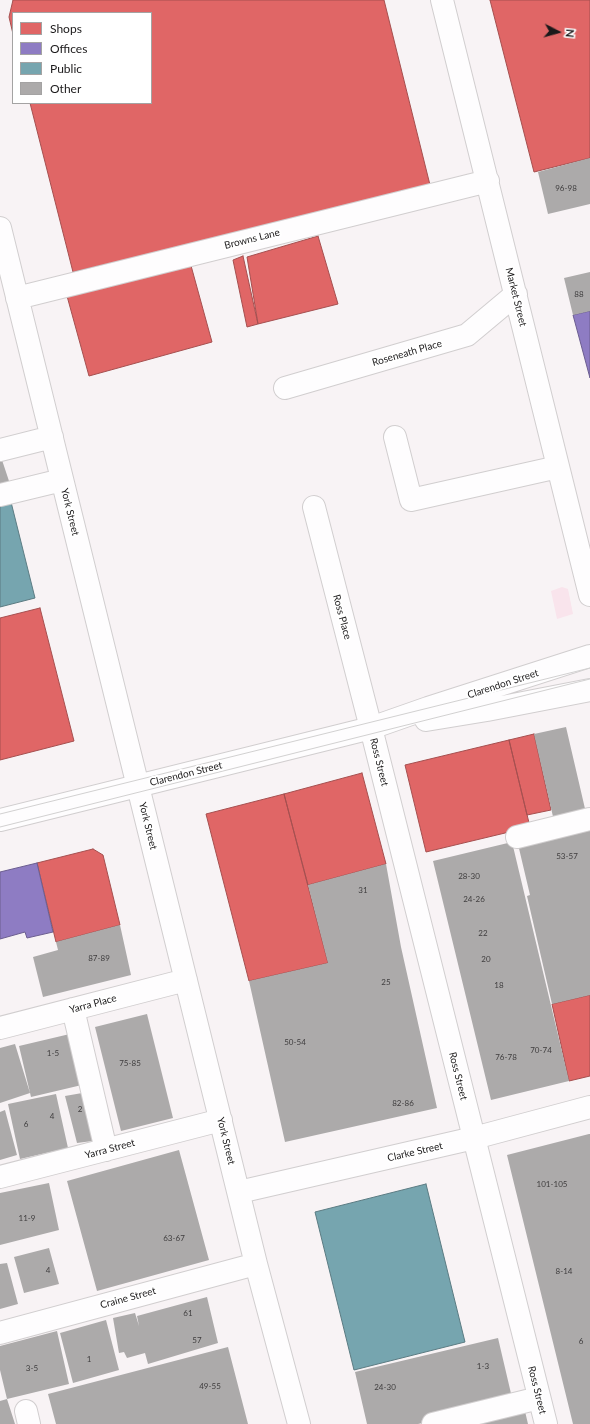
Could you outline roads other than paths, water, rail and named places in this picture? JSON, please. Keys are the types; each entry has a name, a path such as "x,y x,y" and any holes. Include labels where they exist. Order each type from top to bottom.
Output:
{"street":[{"name":"Market Street","path":"442,0 590,595"},
{"name":"Browns Lane","path":"17,298 488,181"},
{"name":"York Street","path":"0,232 256,1264 299,1424"},
{"name":"Roseneath Place","path":"285,388 467,335 516,294"},
{"path":"0,450 52,437"},
{"path":"395,437 411,500 558,466"},
{"path":"0,495 62,480"},
{"name":"Ross Place","path":"314,507 371,728"},
{"name":"Clarendon Street","path":"371,728 590,656"},
{"name":"Clarendon Street","path":"0,820 371,728 487,710 590,690"},
{"name":"Ross Street","path":"371,728 546,1424"},
{"path":"517,837 590,819"},
{"name":"Yarra Place","path":"0,1028 186,980"},
{"path":"73,1009 106,1150"},
{"name":"Clarke Street","path":"239,1192 474,1138 590,1107"},
{"name":"Yarra Street","path":"0,1177 221,1120"},
{"name":"Craine Street","path":"0,1333 256,1264"},
{"path":"434,1424 539,1398"}],"tram line":[{"path":"0,814 590,668"},
{"path":"0,827 590,679"}]}
